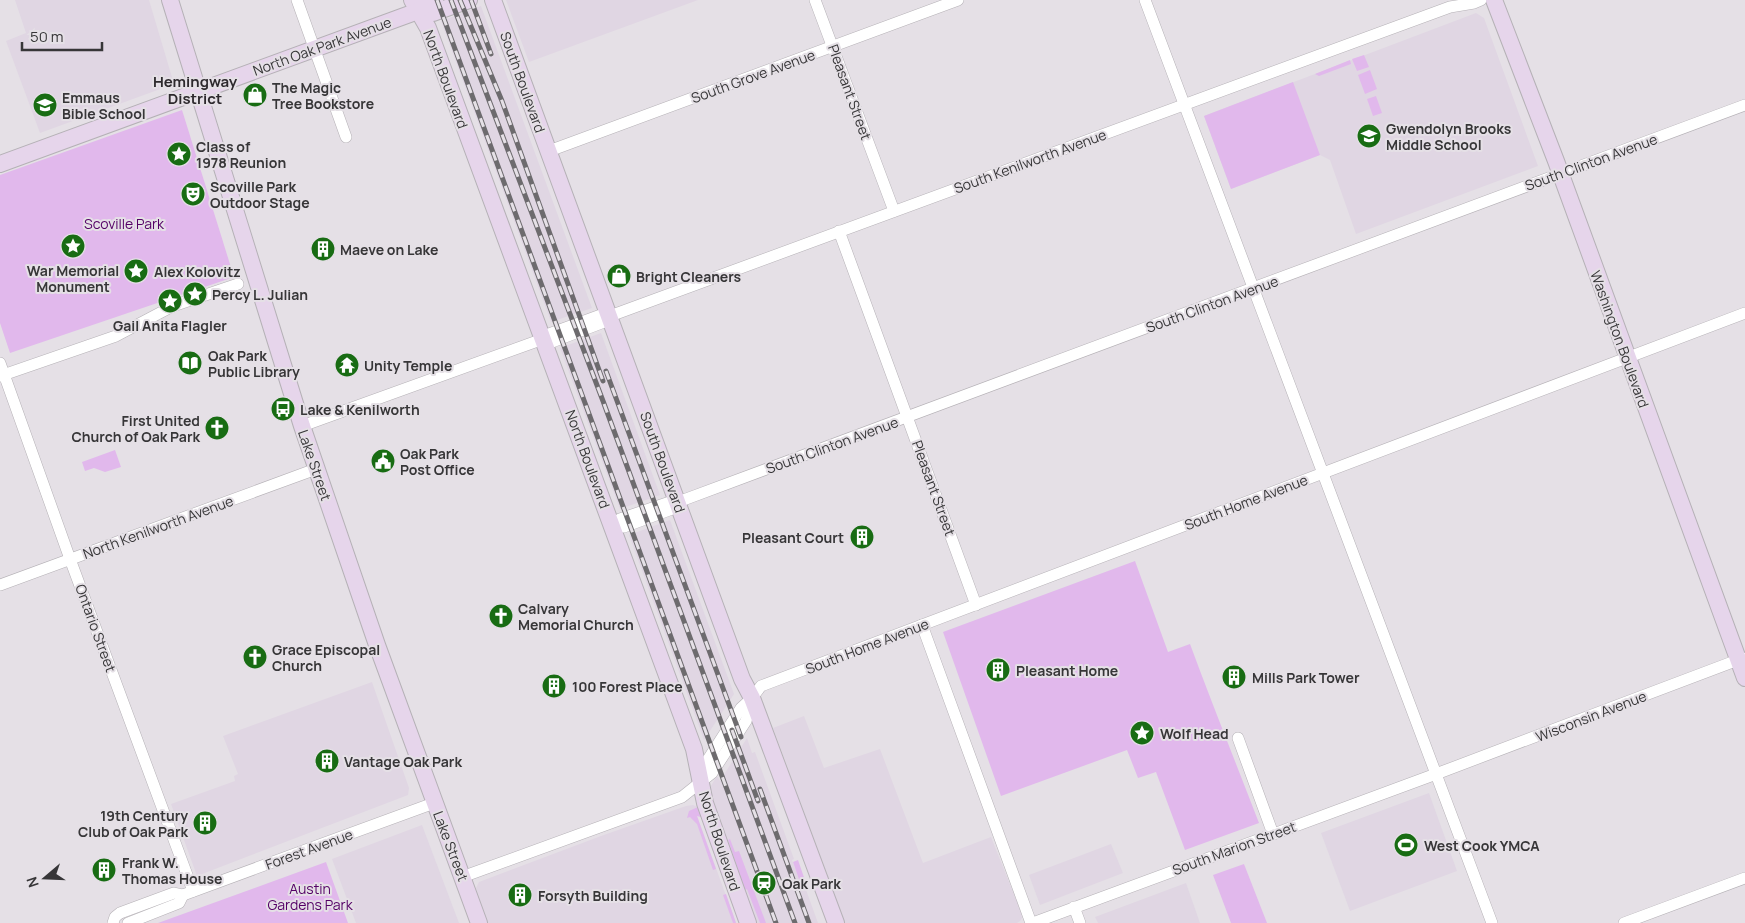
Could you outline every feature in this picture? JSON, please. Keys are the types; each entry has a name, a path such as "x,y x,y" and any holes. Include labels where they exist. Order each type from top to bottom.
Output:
{"street":[{"name":"Lake Street","path":"170,0 316,469 376,642 479,923"},
{"path":"297,0 346,137"},
{"name":"North Oak Park Avenue","path":"0,164 314,49 415,6 434,0"},
{"name":"North Oak Park Avenue","path":"415,6 433,14 469,0"},
{"name":"South Boulevard","path":"493,0 742,679 752,698 836,923"},
{"name":"Pleasant Street","path":"815,0 894,211"},
{"name":"South Grove Avenue","path":"549,151 958,0"},
{"path":"1145,0 1492,923"},
{"name":"South Kenilworth Avenue","path":"1450,7 1461,0"},
{"name":"South Kenilworth Avenue","path":"610,316 1450,7 1481,0"},
{"name":"Washington Boulevard","path":"1494,0 1560,173 1627,358 1742,659 1745,678"},
{"name":"North Boulevard","path":"415,6 428,28 694,749 705,803 748,923"},
{"name":"South Clinton Avenue","path":"613,526 624,527 672,509 678,502 1745,105"},
{"name":"Pleasant Street","path":"839,231 976,605"},
{"path":"1,371 116,336 173,306 238,284"},
{"name":"South Home Avenue","path":"701,781 707,761 741,708 761,686 1745,313"},
{"path":"302,426 543,339 549,334 601,315 610,316"},
{"name":"Ontario Street","path":"1,371 188,893"},
{"name":"North Kenilworth Avenue","path":"0,585 316,469"},
{"path":"922,625 1032,923"},
{"name":"Wisconsin Avenue","path":"1436,774 1742,659"},
{"path":"1238,738 1273,834"},
{"name":"South Marion Street","path":"1032,923 1436,774"},
{"path":"462,878 682,797 701,781"},
{"name":"Forest Avenue","path":"113,923 120,913 138,912 179,903 188,893 434,803"},
{"path":"1624,923 1745,878"},
{"path":"1074,907 1080,923"},
{"name":"Forest Avenue","path":"128,923 138,912"}],"shaded area":[{"path":"15,0 149,0 174,84 40,133 6,41 26,33"},
{"path":"506,0 698,0 529,62"},
{"path":"481,6 592,308 551,322 441,21"},
{"name":"Gwendolyn Brooks Middle School","path":"1476,13 1484,18 1538,166 1356,234 1330,160 1320,155 1231,189 1204,116"},
{"path":"601,333 660,495 620,509 560,348"},
{"path":"670,520 734,694 704,740 629,535"},
{"name":"Vantage Oak Park","path":"372,682 409,788 408,795 197,876 171,804 235,781 234,776 238,774 223,736"},
{"path":"804,716 824,768 880,749 923,863 991,837 1021,912 1022,918 1020,921 1017,923 845,923 773,728"},
{"path":"747,738 752,753 755,752 794,859 792,860 802,887 805,887 818,923 752,923 709,789 717,776 720,781"},
{"path":"1429,793 1457,871 1350,911 1321,833"},
{"path":"693,805 698,807 705,818 697,816 736,923 486,923 477,900 476,888 479,882 601,836"},
{"path":"422,825 459,923 356,923 332,859"},
{"path":"1111,844 1123,873 1040,905 1029,875"},
{"path":"1186,883 1200,923 1098,923 1095,917"}],"green space":[{"path":"1364,55 1369,67 1357,71 1352,59"},
{"path":"1350,60 1351,64 1319,76 1315,74"},
{"path":"1370,70 1377,89 1365,94 1358,75"},
{"path":"1293,82 1320,155 1231,189 1204,116"},
{"path":"1376,96 1382,113 1373,116 1367,99"},
{"name":"Scoville Park","path":"182,110 234,277 10,353 0,323 0,175"},
{"path":"115,450 121,467 105,472 94,468 85,471 82,462"},
{"path":"1135,561 1168,652 1190,644 1259,823 1185,850 1156,772 1138,778 1127,750 1001,796 943,632"},
{"path":"698,807 705,818 697,816 716,869 713,870 697,824 690,817 687,818 689,811"},
{"path":"730,839 735,852 739,851 766,923 760,923 747,889 745,890 728,840"},
{"path":"798,860 807,886 802,888 793,862"},
{"name":"Austin Gardens Park","path":"326,862 348,923 158,923"},
{"path":"1244,864 1267,923 1231,923 1213,875"},
{"path":"726,894 736,923 733,923 723,895"}],"railway":[{"path":"437,0 776,923"},
{"path":"451,0 603,401 795,923"},
{"path":"460,0 502,101 603,381"},
{"path":"471,0 491,54"},
{"path":"606,371 741,737"},
{"path":"732,730 758,801"},
{"path":"760,789 809,923"}],"place":[{"name":"The Magic Tree Bookstore","path":"255,95"},
{"name":"Emmaus Bible School","path":"45,105"},
{"name":"Gwendolyn Brooks Middle School","path":"1369,136"},
{"name":"Class of 1978 Reunion","path":"179,154"},
{"name":"Scoville Park Outdoor Stage","path":"193,194"},
{"name":"War Memorial Monument","path":"73,246"},
{"name":"Maeve on Lake","path":"323,249"},
{"name":"Alex Kolovitz","path":"136,271"},
{"name":"Bright Cleaners","path":"619,276"},
{"name":"Percy L. Julian","path":"195,294"},
{"name":"Gail Anita Flagler","path":"170,301"},
{"name":"Oak Park Public Library","path":"190,363"},
{"name":"Unity Temple","path":"347,365"},
{"name":"Lake & Kenilworth","path":"283,409"},
{"name":"First United Church of Oak Park","path":"217,428"},
{"name":"Oak Park Post Office","path":"383,461"},
{"name":"Pleasant Court","path":"862,537"},
{"name":"Calvary Memorial Church","path":"501,616"},
{"name":"Grace Episcopal Church","path":"255,657"},
{"name":"Pleasant Home","path":"998,670"},
{"name":"Mills Park Tower","path":"1234,677"},
{"name":"100 Forest Place","path":"554,686"},
{"name":"Wolf Head","path":"1142,733"},
{"name":"Vantage Oak Park","path":"327,761"},
{"name":"19th Century Club of Oak Park","path":"205,823"},
{"name":"West Cook YMCA","path":"1406,845"},
{"name":"Frank W. Thomas House","path":"104,870"},
{"name":"Oak Park","path":"764,883"},
{"name":"Forsyth Building","path":"520,895"}],"district":[{"name":"Hemingway District","path":"195,90"}]}
